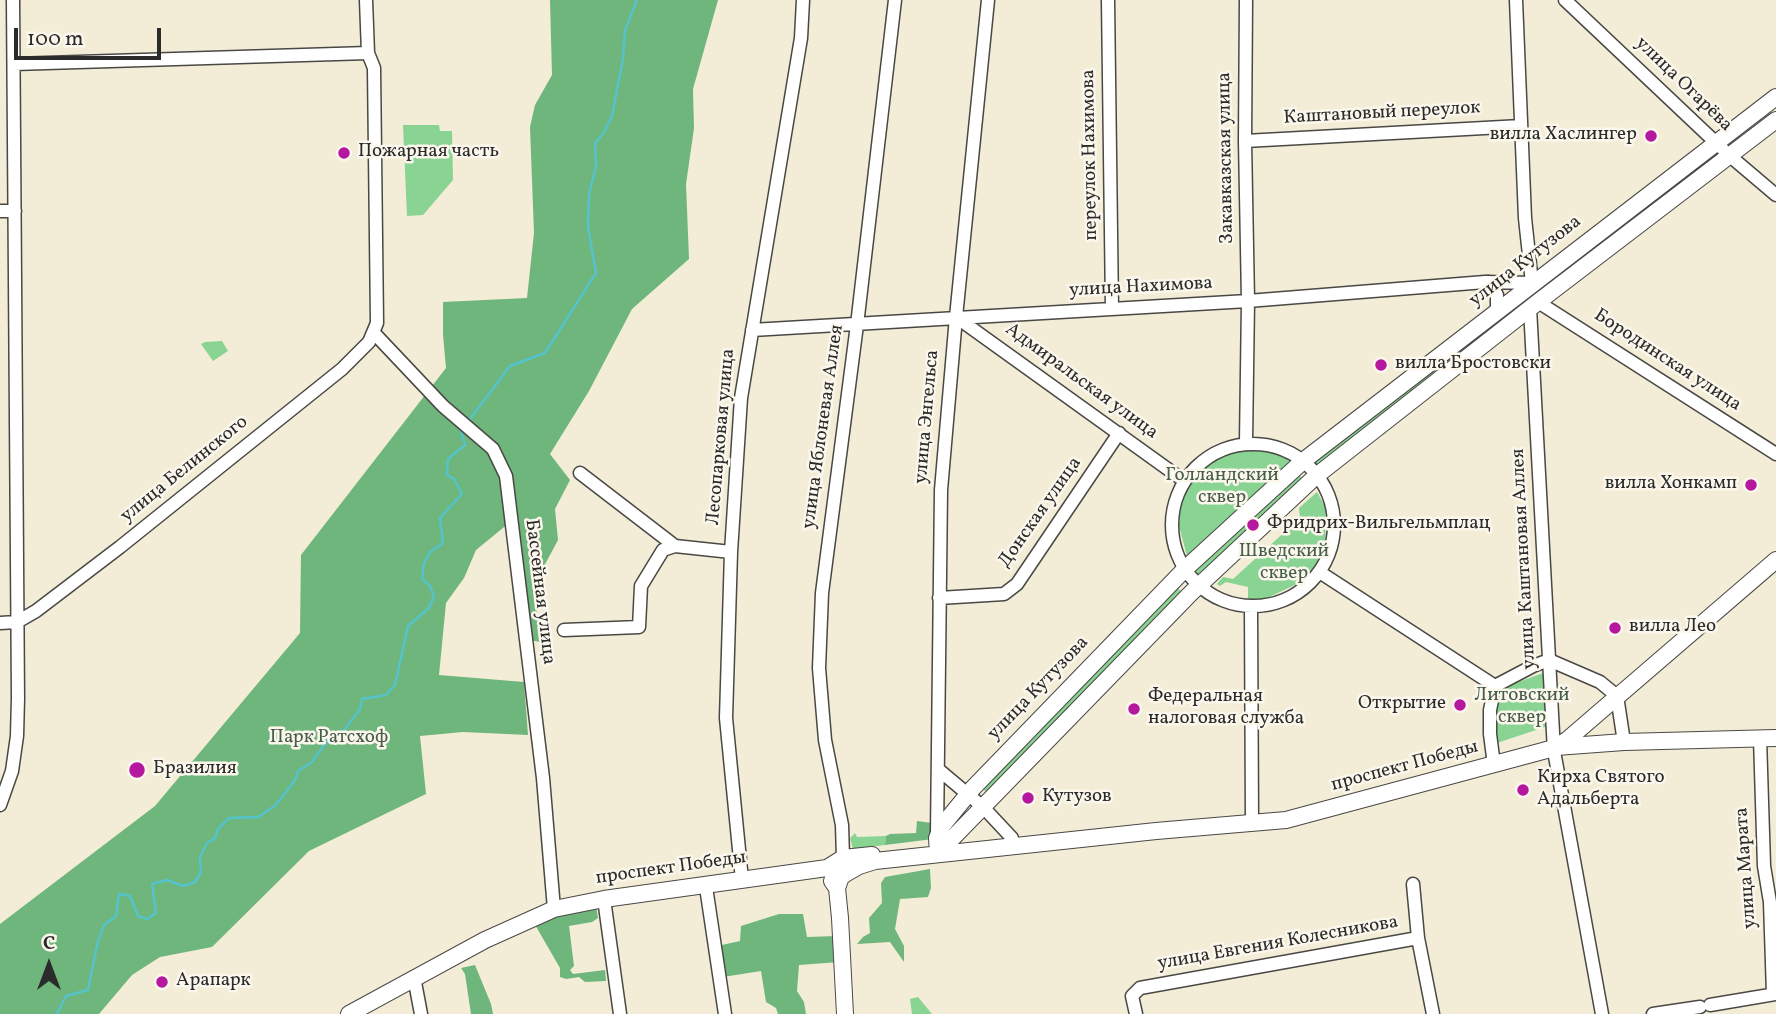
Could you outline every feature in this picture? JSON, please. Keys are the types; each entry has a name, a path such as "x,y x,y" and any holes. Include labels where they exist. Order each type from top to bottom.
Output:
{"main road":[{"name":"улица Кутузова","path":"940,846 942,826 967,795 1185,569 1303,461 1776,97"},
{"name":"улица Кутузова","path":"940,846 983,807 1199,586 1316,476 1776,120"},
{"name":"проспект Победы","path":"349,1014 485,940 554,909 604,899 706,887 827,868 844,858 940,846 1286,820 1554,748 1567,740 1776,560"},
{"path":"1554,748 1624,742 1768,738"},
{"name":"проспект Победы","path":"837,888 841,877 859,866 940,846"},
{"path":"808,871 824,875 837,888 845,1014"}],"street":[{"path":"0,805 12,771 17,736 12,0"},
{"path":"366,0 368,52 374,68 375,328"},
{"name":"Лесопарковая улица","path":"742,880 726,718 731,552 741,398 801,38 803,0"},
{"name":"улица Яблоневая Аллея","path":"844,858 842,825 825,740 819,668 824,569 857,325 895,0"},
{"name":"улица Энгельса","path":"940,846 941,490 988,0"},
{"name":"переулок Нахимова","path":"1108,0 1112,309"},
{"name":"Закавказская улица","path":"1246,0 1246,442"},
{"path":"1516,0 1526,230 1532,283"},
{"name":"улица Огарёва","path":"1565,0 1730,156 1776,195"},
{"path":"14,64 368,52"},
{"name":"Каштановый переулок","path":"1245,141 1521,126"},
{"path":"0,211 15,211"},
{"path":"1488,282 1497,295 1497,310"},
{"name":"улица Нахимова","path":"752,330 1248,301 1488,282 1532,283"},
{"name":"Бородинская улица","path":"1534,305 1776,454"},
{"name":"улица Каштановая Аллея","path":"1534,305 1554,748 1602,1014"},
{"name":"Адмиральская улица","path":"956,317 1183,480"},
{"name":"Бассейная улица","path":"375,328 443,406 493,449 506,476 543,778 554,909"},
{"name":"улица Белинского","path":"0,623 17,622 36,611 120,547 342,369 363,349 375,328"},
{"name":"Донская улица","path":"939,598 1004,594 1017,584 1119,433"},
{"path":"1246,442 1281,448 1303,461 1316,476 1332,506 1334,527 1331,550 1321,573 1304,589 1280,602 1251,608 1215,597 1199,586 1185,569 1174,541 1173,516 1183,480 1217,451 1246,442"},
{"path":"580,473 675,546"},
{"path":"564,630 639,627 640,586 663,550 675,546 731,552"},
{"path":"1321,573 1495,686"},
{"path":"1251,608 1252,823"},
{"path":"1495,686 1549,660 1600,682 1617,696 1624,742"},
{"path":"1494,765 1490,710 1495,686"},
{"name":"улица Марата","path":"1768,738 1764,866 1770,902 1774,994"},
{"path":"939,770 983,807 1015,842"},
{"path":"1413,884 1418,939"},
{"path":"706,887 725,1014"},
{"path":"604,899 620,1014"},
{"name":"улица Евгения Колесникова","path":"1136,1014 1132,996 1140,988 1418,939 1433,1014"},
{"path":"414,977 421,1014"},
{"path":"1653,1014 1774,994"}],"green space":[{"name":"Парк Ратсхоф","path":"550,0 718,0 693,89 694,128 686,184 689,259 632,309 589,391 550,454 570,480 555,509 558,540 543,568 531,576 535,589 540,642 530,640 509,523 476,550 464,578 446,603 439,675 524,682 528,735 463,732 420,736 426,794 309,851 212,947 160,957 132,975 99,1014 0,1014 0,924 155,806 300,633 301,555 446,368 443,302 527,298 534,233 530,127 535,105 552,75"},
{"path":"403,125 439,125 440,131 452,131 453,180 423,215 407,216"},
{"path":"1709,155 1715,162 1554,286 1549,280"},
{"path":"1511,309 1516,315 1318,468 1314,461"},
{"path":"222,341 228,351 213,361 201,344"},
{"name":"Голландский сквер","path":"1245,450 1281,454 1289,462 1187,556 1179,526 1186,485 1203,468 1223,457"},
{"path":"1299,475 1305,481 1200,576 1194,569"},
{"name":"Шведский сквер","path":"1317,492 1326,508 1325,550 1313,570 1299,583 1267,598 1253,599 1248,599 1248,587 1226,582 1220,586 1217,584 1223,577 1233,579 1300,518 1299,508"},
{"path":"1177,587 1183,593 988,794 982,788"},
{"name":"Литовский сквер","path":"1543,673 1548,726 1497,743 1496,712 1502,688"},
{"path":"917,821 932,823 933,839 885,845 886,836 890,834 916,833"},
{"path":"855,833 857,837 886,836 885,845 853,849 850,838"},
{"path":"930,869 931,888 928,897 900,899 895,929 904,946 904,962 890,942 857,944 870,933 869,918 882,903 881,883 885,877"},
{"path":"596,905 598,918 592,922 569,926 574,966 570,970 573,974 605,970 606,981 585,982 579,977 560,977 560,968 534,923"},
{"path":"779,914 803,914 807,937 836,936 839,962 799,965 797,991 804,1002 806,1014 778,1014 776,1008 766,1002 761,971 723,977 722,945 740,941 741,926"},
{"path":"475,965 493,1014 471,1014 465,974 461,968"},
{"path":"918,997 932,1014 912,1014 910,999"}],"waterway":[{"path":"467,423 510,366 545,353 596,273 588,227 589,195 596,166 595,143 612,116 623,59 625,30 637,0"},
{"path":"57,1014 66,996 88,990 98,941 104,925 116,916 119,894 130,896 138,916 147,919 156,913 152,884 167,880 183,886 195,882 201,872 200,857 207,843 215,838 218,829 229,818 258,817 276,805 295,780 298,771 312,762 327,741 339,737 360,709 362,699 386,695 395,685 408,626 428,609 434,597 430,586 422,579 424,564 430,552 443,543 440,518 462,494 454,479 447,475 448,459 465,445 461,431 463,429"}],"place":[{"name":"вилла Хаслингер","path":"1651,136"},
{"name":"Пожарная часть","path":"344,153"},
{"name":"вилла Бростовски","path":"1381,365"},
{"name":"вилла Хонкамп","path":"1751,485"},
{"name":"Фридрих-Вильгельмплац","path":"1253,525"},
{"name":"вилла Лео","path":"1615,628"},
{"name":"Открытие","path":"1460,705"},
{"name":"Федеральная налоговая служба","path":"1134,709"},
{"name":"Бразилия","path":"137,770"},
{"name":"Кирха Святого Адальберта","path":"1523,790"},
{"name":"Кутузов","path":"1028,798"},
{"name":"Арапарк","path":"162,982"}]}
